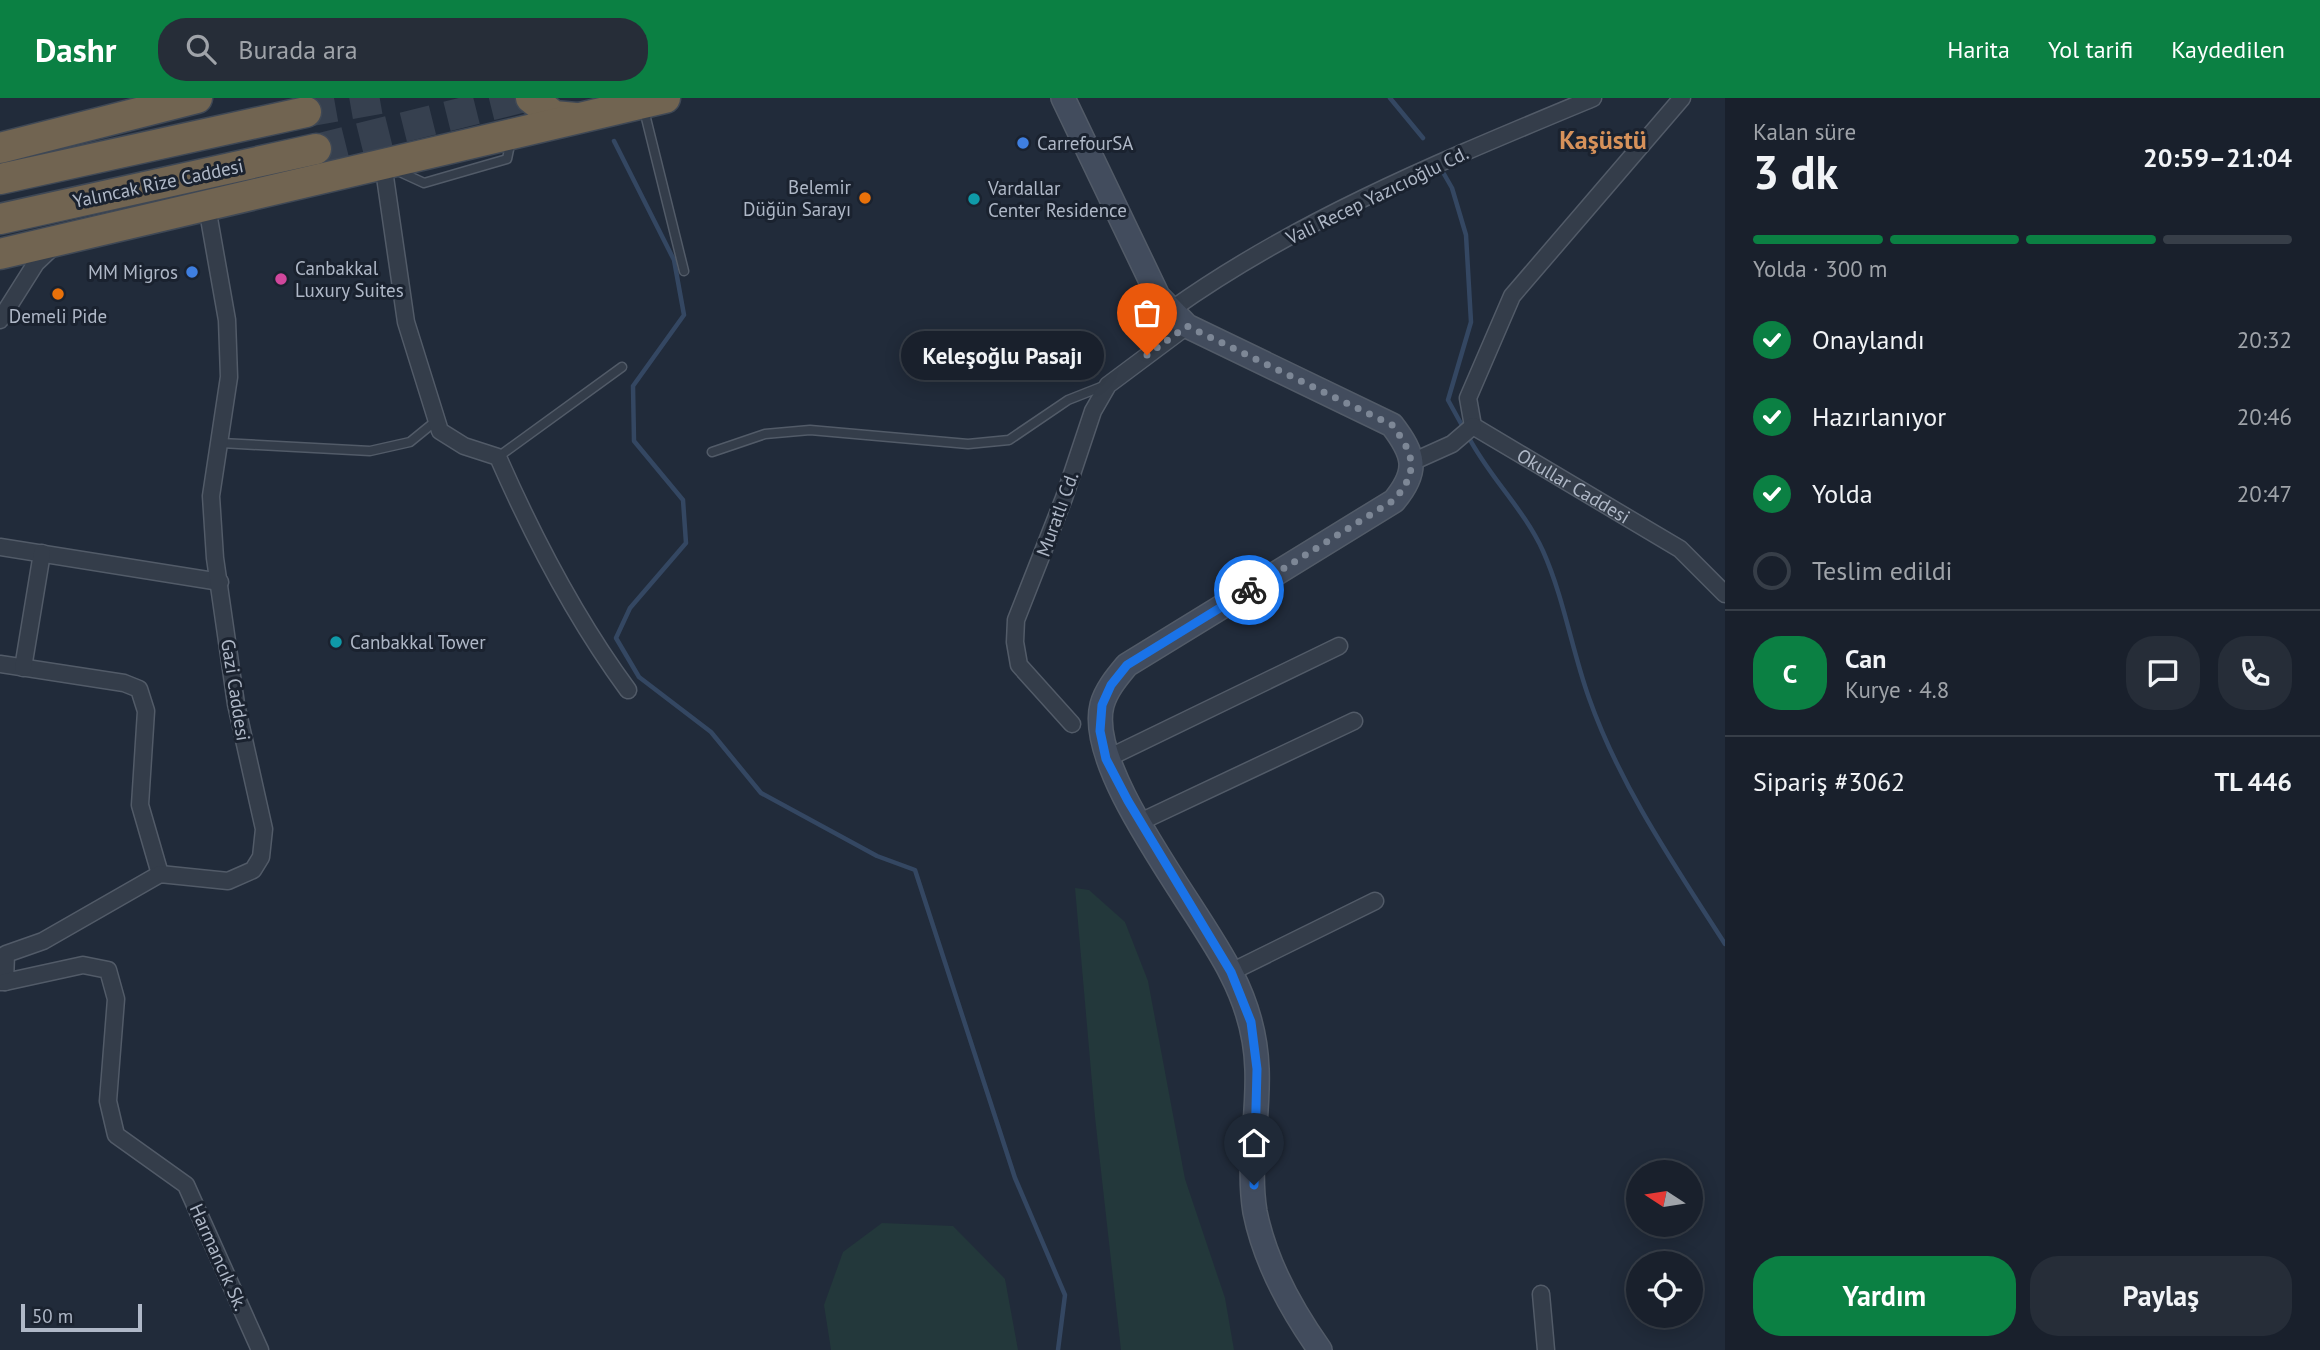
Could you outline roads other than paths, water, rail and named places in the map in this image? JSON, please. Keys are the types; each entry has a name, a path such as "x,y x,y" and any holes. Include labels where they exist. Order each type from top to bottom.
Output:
{"highway":[{"path":"0,148 128,111 197,98"},
{"path":"531,98 554,116 582,118"},
{"path":"0,254 582,118 641,100"},
{"name":"Yalıncak Rize Caddesi","path":"0,179 306,112"},
{"name":"Yalıncak Rize Caddesi","path":"0,219 316,149"}],"street":[{"path":"1063,98 1172,311 1392,425 1407,444 1412,462 1408,484 1394,500 1127,665 1111,685 1102,705 1100,731 1106,759 1140,822 1231,972 1251,1022 1257,1069 1252,1160 1255,1211 1267,1255 1290,1303 1320,1350"},
{"name":"Vali Recep Yazıcıoğlu Cd.","path":"1172,311 1220,275 1334,211 1417,171 1593,98"},
{"path":"1412,462 1452,444 1473,426 1468,398 1512,296 1682,98"},
{"path":"383,163 406,323 440,432 464,446 498,457 534,540 603,657 628,690"},
{"name":"Gazi Caddesi","path":"160,874 228,881 253,870 261,857 264,829 236,704 215,558 211,496 229,377 227,320 207,207"},
{"path":"0,320 36,263 49,255 60,240"},
{"name":"Muratlı Cd.","path":"1072,724 1019,665 1014,642 1016,620 1064,498 1093,411 1108,384 1172,311"},
{"name":"Okullar Caddesi","path":"1473,426 1680,549 1725,594"},
{"path":"0,547 220,582"},
{"path":"23,668 41,553"},
{"path":"1106,759 1339,646"},
{"path":"0,664 124,683 139,689 146,711 141,805 160,874 43,941 3,953 2,982"},
{"path":"1140,822 1354,721"},
{"path":"1231,972 1375,901"},
{"name":"Harmancık Sk.","path":"2,982 83,965 108,970 116,999 108,1101 116,1135 186,1185 260,1350"},
{"path":"1541,1294 1546,1350"}],"lane":[{"path":"641,100 684,271"},
{"path":"0,141 44,135"},
{"path":"498,457 622,367"},
{"path":"712,452 765,434 810,430 968,444 1009,440 1068,400 1108,384"},
{"path":"221,443 370,451 410,442 437,421"}],"waterway":[{"path":"1390,98 1423,138"},
{"path":"614,141 674,260 684,315 633,386 634,441 683,500 686,543 630,608 616,638 639,677 711,732 761,793 877,856 915,870 1015,1178 1065,1295 1058,1350"},
{"path":"1444,174 1452,188 1466,235 1471,322 1448,400 1464,429"},
{"path":"1468,436 1526,521 1543,551 1557,587 1589,698 1616,763 1650,825 1725,944"}],"tunnel":[{"path":"306,112 386,98"},
{"path":"316,149 521,98"}],"place":[{"name":"CarrefourSA","path":"1023,143"},
{"name":"Belemir Düğün Sarayı","path":"865,198"},
{"name":"Vardallar Center Residence","path":"974,199"},
{"name":"MM Migros","path":"192,272"},
{"name":"Canbakkal Luxury Suites","path":"281,279"},
{"name":"Demeli Pide","path":"58,294"},
{"name":"Keleşoğlu Pasajı","path":"1147,355"},
{"name":"Canbakkal Tower","path":"336,642"}],"district":[{"name":"Kaşüstü","path":"1603,140"}]}
